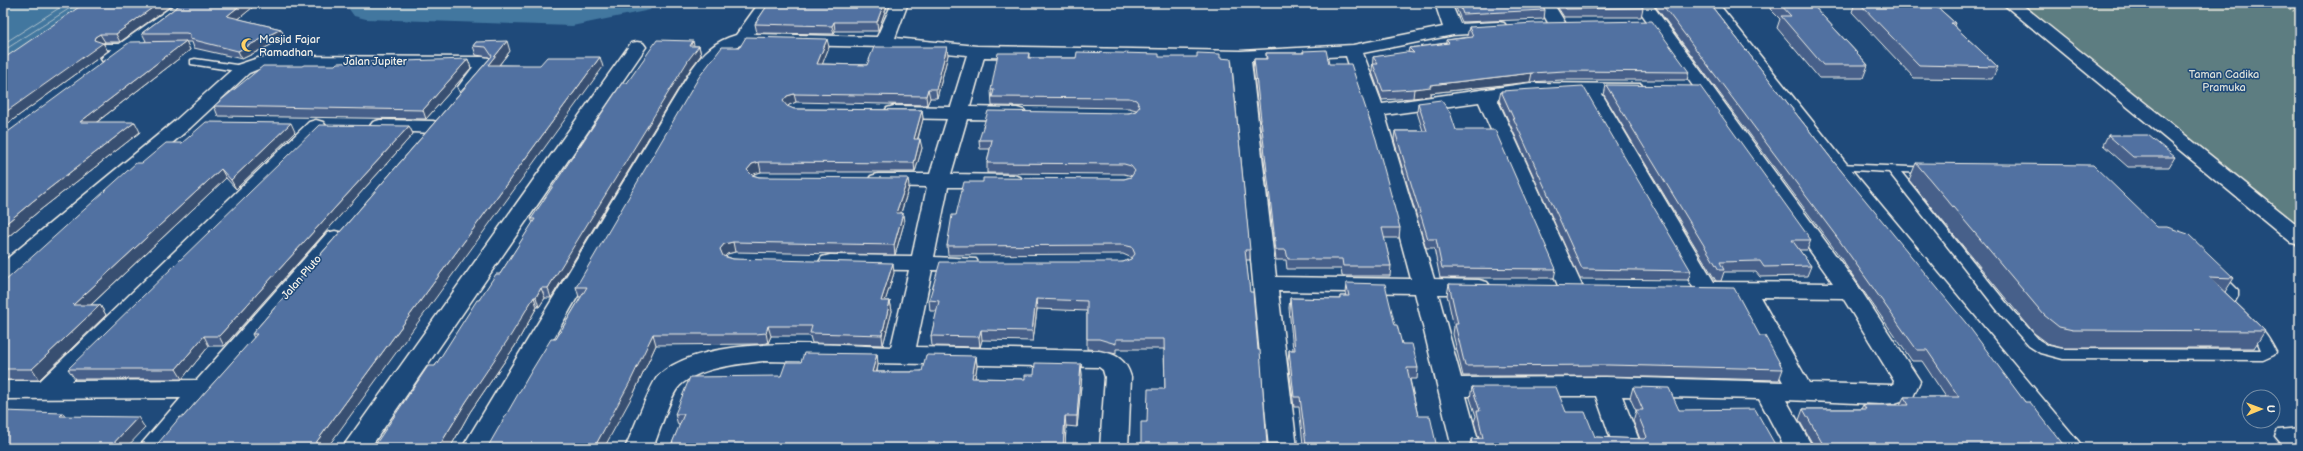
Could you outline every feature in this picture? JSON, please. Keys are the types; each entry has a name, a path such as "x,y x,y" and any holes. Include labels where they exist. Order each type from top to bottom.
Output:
{"street":[{"path":"97,58 167,3"},
{"path":"97,58 126,47 188,3"},
{"path":"742,39 767,3"},
{"path":"884,42 900,3"},
{"path":"1443,3 1453,30"},
{"path":"1545,3 1557,24"},
{"path":"1450,387 1605,386 1767,389 1880,395 1895,394 1904,391 1907,381 1850,291 1642,3"},
{"path":"1709,3 1840,167 2070,448"},
{"path":"2010,3 2300,238"},
{"path":"1634,24 1656,23"},
{"path":"476,448 691,86 714,50 733,40 884,42 977,51 1241,56 1353,50 1453,30 1518,26"},
{"path":"356,448 637,47"},
{"path":"1353,50 1375,111 1426,286 1466,448"},
{"path":"902,356 920,264 939,180 957,113 977,51"},
{"path":"1241,56 1267,284 1283,448"},
{"name":"Jalan Jupiter","path":"251,66 284,60 483,62 484,65 482,70 433,127"},
{"path":"3,274 251,66"},
{"path":"1589,88 1706,289"},
{"path":"1375,111 1486,94 1530,89 1650,88"},
{"path":"1681,88 1704,88"},
{"path":"1486,94 1571,288"},
{"path":"873,112 1037,114"},
{"path":"183,124 206,124"},
{"path":"46,390 324,126 293,126"},
{"path":"363,126 433,127"},
{"path":"417,145 433,127"},
{"path":"861,180 1032,181"},
{"name":"Jalan Pluto","path":"152,448 349,222"},
{"path":"812,262 991,264"},
{"path":"1267,284 1502,287"},
{"path":"1548,287 1595,288"},
{"path":"1683,289 1850,291"},
{"path":"1744,289 1802,391"},
{"path":"639,448 668,383 686,370 713,359 763,354 1098,359 1111,361 1116,368 1118,377 1114,448"},
{"path":"1605,386 1628,448"},
{"path":"3,390 203,389"},
{"path":"1767,389 1799,448"}],"lane":[{"path":"97,58 126,47 147,47"},
{"path":"195,62 251,66"},
{"path":"1840,167 1939,170"},
{"path":"1892,169 2007,313 2034,343 2052,352 2064,354 2268,353 2268,347 2264,341 2227,304 2232,296 2232,290 2208,267"},
{"path":"2294,448 2282,436 2283,434 2300,433"}],"path":[{"path":"2281,3 2300,15"}],"green space":[{"name":"Taman Cadika Pramuka","path":"2011,3 2300,3 2300,242"}],"water":[{"path":"3,3 94,3 3,62"}],"building":[{"path":"85,3 159,3 116,34 100,34 95,37 94,40 103,43 3,114 3,59"},
{"path":"182,3 243,3 227,16 281,29 238,51 190,39 190,34 186,33 142,33"},
{"path":"769,3 884,3 877,22 834,22 832,26 755,24"},
{"path":"1459,3 1541,3 1545,10 1463,14"},
{"path":"1562,3 1640,3 1643,8 1566,9"},
{"path":"1661,3 1709,3 1834,162 1970,328 2025,402 2030,402 2066,448 1825,448 1803,409 1866,409 1863,405 1909,405 1904,397 1959,397 1927,350 1917,350 1839,240"},
{"path":"1779,3 1811,3 1868,65 1823,65 1781,16 1791,16"},
{"path":"1859,3 1933,3 1955,23 1951,23 1998,67 1919,65"},
{"path":"1652,21 1689,72 1564,71 1532,73 1430,85 1431,87 1383,91 1373,64 1378,64 1373,57 1406,52 1414,53 1409,48 1449,43 1446,40 1473,37 1469,27 1535,23"},
{"path":"746,37 827,39 817,64 867,65 874,47 947,47 936,89 928,89 926,96 794,94 787,96 783,101 787,106 794,109 922,110 914,139 920,139 914,163 759,162 752,164 747,170 752,175 759,177 908,178 896,213 903,213 894,245 733,242 724,244 720,249 723,256 733,259 893,263 881,301 890,301 882,335 810,333 812,326 768,326 766,333 756,334 653,334 630,382 594,448 487,448 551,339 556,339 587,287 576,287 699,77 722,47 740,47"},
{"path":"657,40 693,41 690,46 699,46 689,59 548,288 541,288 536,297 534,297 438,448 373,448 428,366 435,366 477,300 479,300 496,274 500,274 535,219 531,219 622,83 627,83"},
{"path":"186,41 80,122 135,122 3,226 3,134 130,42"},
{"path":"507,41 488,65 540,65 547,57 600,57 312,448 154,448 180,417 183,417 257,334 252,334 492,56 486,47 473,46 476,42"},
{"path":"1326,50 1329,64 1351,64 1376,139 1400,228 1382,228 1391,266 1343,266 1342,259 1288,259 1286,250 1276,250 1254,59 1267,59 1266,53 1304,53 1303,51"},
{"path":"1077,52 1159,54 1159,57 1197,57 1197,53 1220,54 1220,58 1231,59 1250,250 1245,250 1250,292 1253,292 1258,350 1260,350 1267,444 1306,444 1300,397 1294,397 1289,350 1295,350 1290,298 1340,299 1340,296 1349,296 1346,283 1385,284 1395,325 1397,325 1402,344 1412,344 1418,368 1407,368 1418,416 1430,416 1437,448 1141,448 1141,422 1147,422 1148,389 1165,389 1164,339 1116,339 1116,344 1099,339 1087,339 1087,301 1036,299 1032,331 981,330 979,337 931,336 939,301 929,300 940,262 1123,262 1131,259 1135,254 1132,247 1123,245 947,246 952,215 956,215 964,182 983,182 983,178 1124,179 1131,177 1135,171 1131,166 1124,164 987,163 992,140 979,140 988,111 1129,113 1136,111 1140,106 1136,100 1129,98 992,97 994,90 991,90 998,53 1029,53 1028,58 1076,58"},
{"path":"468,59 423,110 214,106 263,66 335,65 337,63"},
{"path":"1606,85 1700,86 1811,240 1792,240 1811,266 1764,267 1760,261 1720,262 1724,270 1719,270"},
{"path":"1583,86 1691,271 1582,269 1501,91"},
{"path":"1441,100 1450,112 1456,130 1495,130 1556,269 1442,268 1436,239 1428,239 1395,131 1427,131 1418,103"},
{"path":"206,122 291,123 231,180 221,169 73,305 100,305 32,369 3,369 3,283 136,163 142,163 166,143 182,143"},
{"path":"319,125 409,126 219,336 204,336 176,369 68,369"},
{"path":"2108,135 2148,135 2175,157 2133,157"},
{"path":"1916,163 2093,165 2157,227 2167,227 2188,234 2234,278 2209,277 2265,331 2073,330 2059,327 2044,315"},
{"path":"1449,284 1734,288 1760,336 1765,336 1783,369 1608,365 1465,366 1455,324 1458,324"},
{"path":"804,353 877,354 872,372 922,371 926,355 976,356 972,378 1025,379 1025,375 1034,375 1035,363 1081,364 1077,416 1065,416 1063,448 670,448 684,414 675,414 690,377 781,376 786,362 801,362"},
{"path":"1472,387 1556,387 1566,412 1585,412 1595,437 1645,439 1647,437 1636,410 1643,410 1633,387 1669,388 1679,410 1755,409 1777,448 1473,448 1471,439 1483,438 1477,411 1480,411"},
{"path":"3,411 63,413 60,416 138,417 109,448 3,448"},
{"path":"2234,447 2300,448 2235,448"}],"waterway":[{"path":"368,3 366,9 503,15 572,16 638,3"}],"place":[{"name":"Masjid Fajar Ramadhan","path":"248,45"}]}
